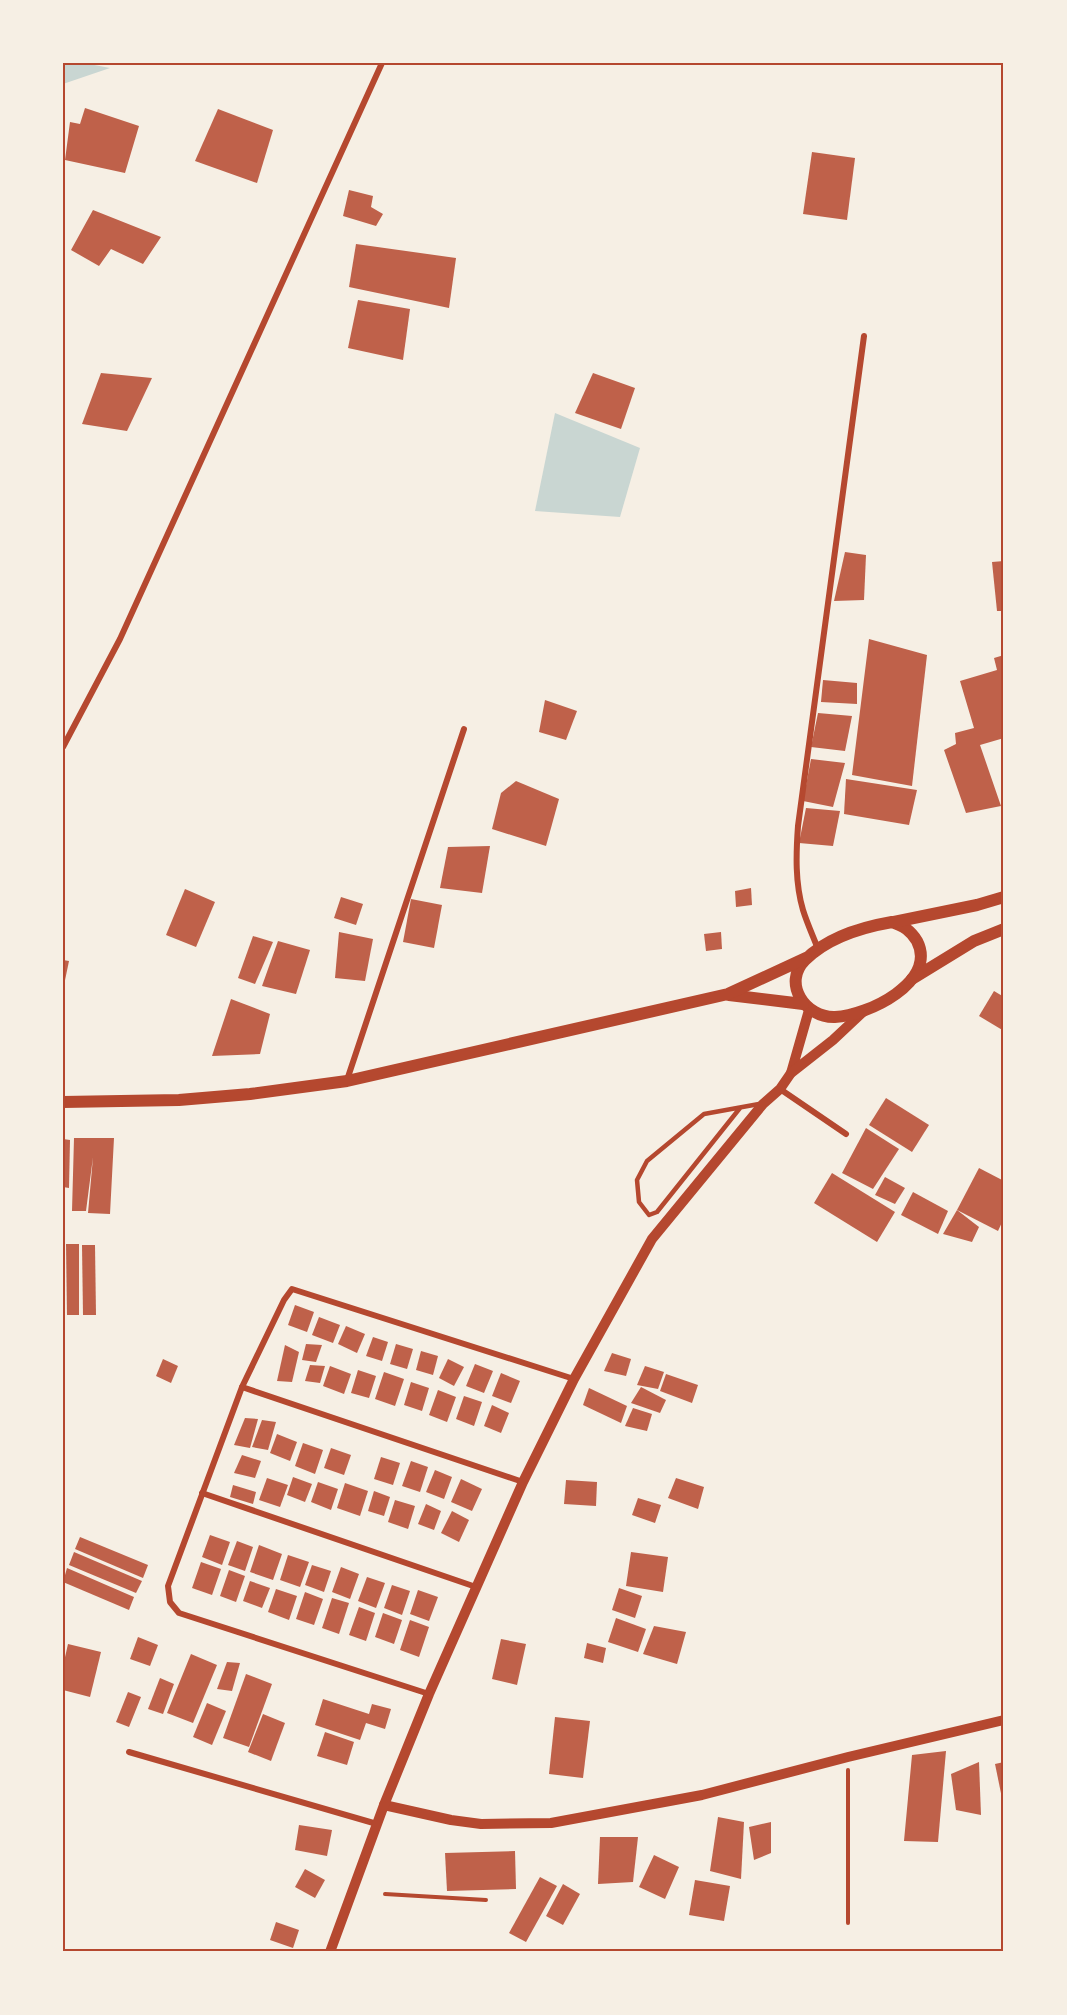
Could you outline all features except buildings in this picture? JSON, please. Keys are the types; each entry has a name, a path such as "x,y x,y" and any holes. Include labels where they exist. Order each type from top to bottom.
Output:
{"main road":[{"path":"63,1102 180,1100 250,1094 346,1081 728,994 806,958 842,937 871,926 977,905 1004,897"},
{"path":"892,922 904,926 914,935 920,947 921,959 911,980"},
{"path":"728,994 806,1007 817,1014 832,1017 865,1010 885,1000 911,980 975,941 1004,929"},
{"path":"806,958 800,966 796,983 806,1007"}],"street":[{"path":"63,747 120,639 382,63"},
{"path":"818,949 802,909 796,858 798,826 864,336"},
{"path":"346,1081 464,729"},
{"path":"791,1073 806,1007"},
{"path":"330,1952 384,1805 429,1694 523,1482 574,1379 651,1239 763,1104 780,1089 791,1073 833,1040 865,1010"},
{"path":"780,1089 846,1134"},
{"path":"429,1694 179,1613 170,1602 168,1586 242,1387 284,1300 292,1289 574,1379"},
{"path":"242,1387 523,1482"},
{"path":"202,1492 476,1587"},
{"path":"384,1805 451,1820 481,1824 551,1823 702,1795 1004,1720"},
{"path":"129,1752 377,1824"}],"lane":[{"path":"740,1108 657,1212 650,1215 639,1202 638,1180 647,1161 704,1114 763,1104"}],"path":[{"path":"848,1757 848,1923"},
{"path":"385,1894 486,1900"}],"shaded area":[{"path":"63,63 84,63 110,68 63,84"},
{"path":"555,413 640,448 620,517 535,511"}]}
